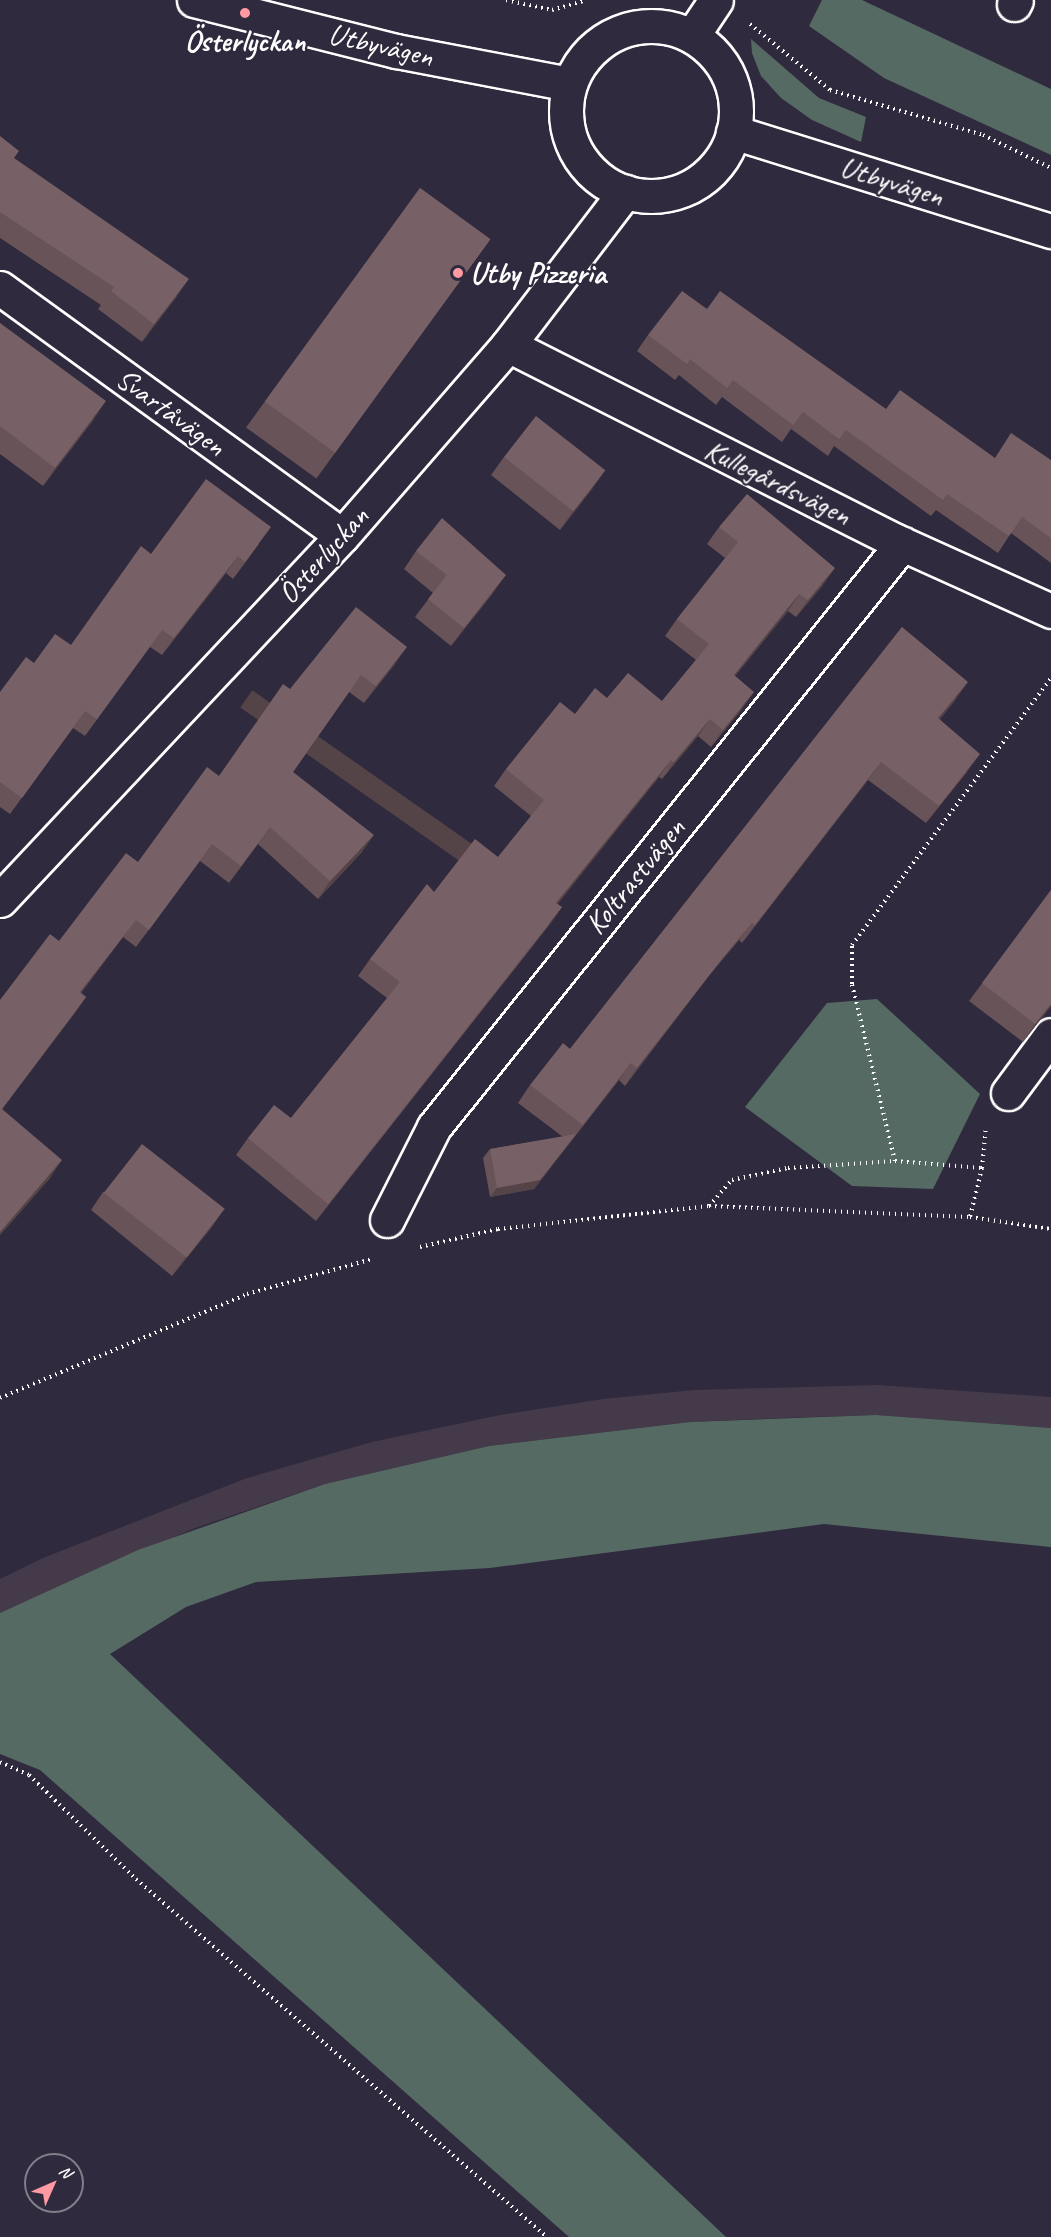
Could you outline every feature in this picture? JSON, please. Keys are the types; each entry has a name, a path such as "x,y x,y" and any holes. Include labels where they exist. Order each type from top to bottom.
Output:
{"street":[{"name":"Utbyvägen","path":"194,0 396,51 569,84"},
{"path":"692,36 714,2"},
{"path":"656,26 692,36 726,70 736,100 733,132 715,167 700,181 664,195 625,192 607,185 579,158 566,122 569,84 589,52 620,31 656,26"},
{"name":"Utbyvägen","path":"733,132 1051,231"},
{"name":"Österlyckan","path":"5,887 342,536 508,345 625,192"},
{"name":"Svartåvägen","path":"0,288 342,536"},
{"name":"Kullegårdsvägen","path":"508,345 902,544 1051,611"},
{"name":"Koltrastvägen","path":"387,1220 434,1127 902,544"},
{"path":"1008,1093 1051,1035"}],"path":[{"path":"506,0 552,10 587,0"},
{"path":"714,2 756,28 830,90 983,135 1051,168"},
{"path":"895,1161 852,984 852,945 1051,678"},
{"path":"709,1206 732,1180 788,1168 895,1161 982,1168 970,1217"},
{"path":"416,1248 498,1229 709,1206 970,1217 1051,1229"},
{"path":"0,1398 247,1294 381,1257"},
{"path":"0,1762 29,1775 136,1879 547,2237"}],"shaded area":[{"path":"878,1385 1051,1397 1051,1428 876,1415 782,1418 690,1422 489,1446 325,1484 195,1528 0,1613 0,1579 43,1558 247,1478 372,1442 500,1415 603,1399 694,1390"}],"green space":[{"path":"822,0 862,0 1051,89 1051,155 884,78 809,26"},
{"path":"751,39 819,98 866,117 861,142 812,120 781,98 761,76 752,53"},
{"path":"877,999 980,1094 933,1189 852,1186 745,1107 827,1003"},
{"path":"876,1415 1051,1428 1051,1547 824,1524 490,1568 256,1582 186,1607 110,1654 726,2237 569,2237 40,1770 0,1754 0,1613 138,1550 325,1484 489,1446 690,1422"}],"building":[{"path":"0,136 19,151 14,158 189,279 154,324 111,291 114,287 0,212"},
{"path":"420,188 490,239 335,453 265,402"},
{"path":"682,291 707,309 720,291 886,409 900,390 995,458 1011,433 1051,460 1051,538 1022,517 1009,536 947,494 943,500 846,430 839,439 803,412 793,425 733,380 727,388 690,359 687,364 648,335"},
{"path":"0,323 106,401 55,468 0,426"},
{"path":"536,416 605,470 573,511 504,457"},
{"path":"206,479 271,527 245,562 238,556 174,638 162,630 97,719 85,711 22,798 0,782 0,692 26,657 34,663 55,634 71,645 141,546 151,554"},
{"path":"747,494 835,568 808,600 799,594 734,675 754,692 723,730 710,719 674,762 671,760 556,903 562,907 328,1204 248,1138 274,1105 291,1118 400,982 370,959 427,884 434,892 475,839 498,857 544,800 506,769 560,702 575,714 595,688 607,698 628,673 662,701 709,644 677,619 738,542 719,527"},
{"path":"442,518 506,575 464,628 428,599 447,575 416,551"},
{"path":"356,607 407,647 376,686 361,675 293,772 374,835 330,881 270,827 241,866 212,844 149,930 136,920 80,992 86,997 2,1109 62,1160 0,1232 0,1000 50,934 59,941 126,853 138,862 207,767 219,776 283,684 290,689"},
{"path":"902,627 968,682 938,718 980,754 939,806 881,762 755,925 752,923 721,960 637,1068 631,1063 583,1125 530,1085 563,1043 570,1049"},
{"path":"1051,890 1051,1004 1035,1024 982,983"},
{"path":"576,1134 540,1180 497,1188 490,1149"},
{"path":"142,1144 225,1209 187,1258 104,1193"}],"place":[{"name":"Österlyckan","path":"245,13"},
{"name":"Utby Pizzeria","path":"458,273"}]}
